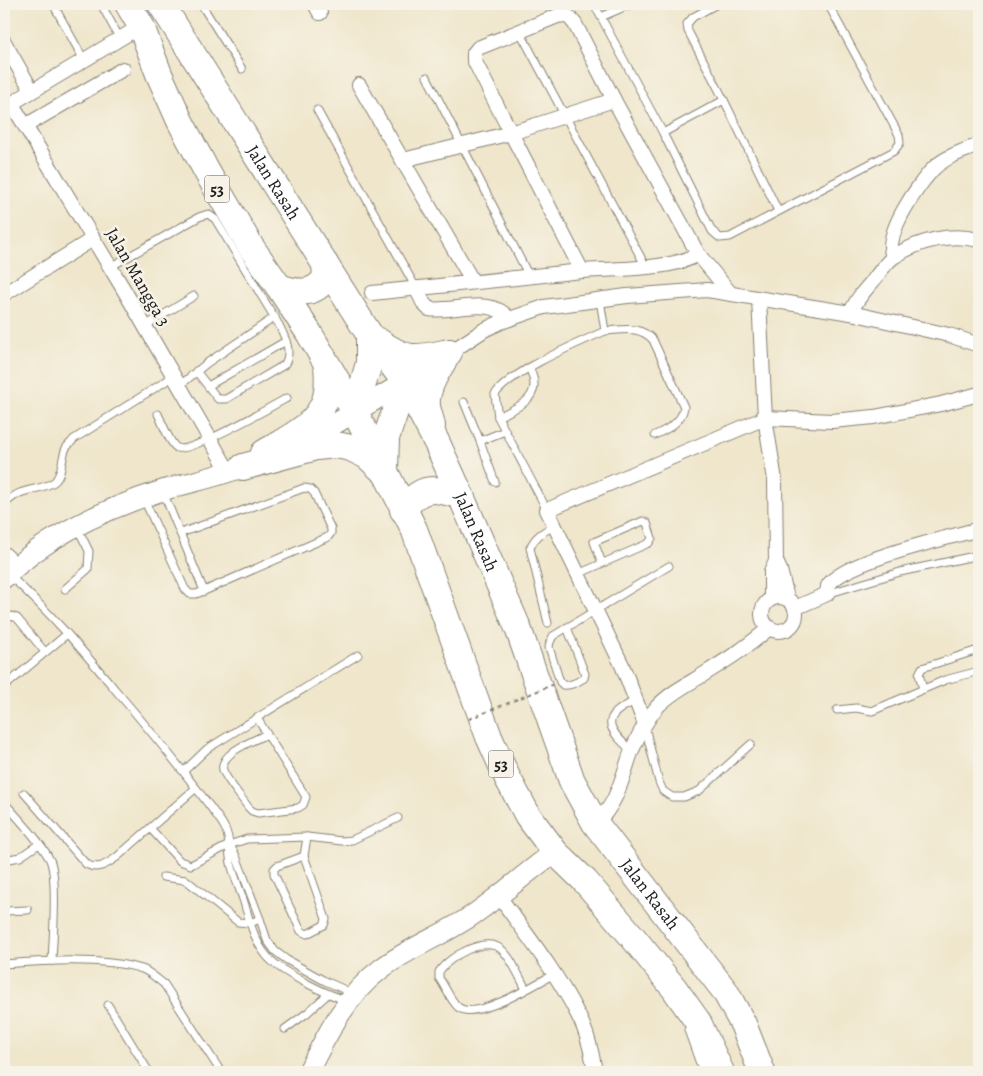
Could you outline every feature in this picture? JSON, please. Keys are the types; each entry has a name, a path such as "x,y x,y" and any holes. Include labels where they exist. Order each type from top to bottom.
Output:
{"highway":[{"name":"53","path":"128,4 130,32 159,74 180,121 207,172 251,247 279,287 355,412 414,529 489,738 528,816 555,852 584,881 674,988 698,1022 720,1072"},
{"name":"Jalan Rasah","path":"161,4 369,334 405,382 462,496 518,628 572,781 595,823 724,991 743,1024 762,1072"},
{"path":"279,287 301,292 316,288 326,277 326,264"},
{"path":"369,334 394,352 410,358 449,352"},
{"path":"355,412 369,363 369,334"},
{"path":"437,443 427,405 434,377 449,352"},
{"path":"236,470 311,423 325,401 328,384 326,364"},
{"path":"385,474 386,438 405,382"},
{"path":"236,470 316,447 336,445 351,448 367,456 385,474"},
{"path":"403,510 410,501 426,490 436,489 462,496"}],"street":[{"path":"582,271 473,56 478,48 560,15 569,17 575,24 698,254 731,294"},
{"path":"8,106 130,32"},
{"path":"4,42 32,91"},
{"path":"25,126 123,70"},
{"path":"359,85 473,282"},
{"path":"403,160 511,133 614,100"},
{"name":"Jalan Mangga 3","path":"8,106 25,126 145,326 210,439 236,470"},
{"path":"893,256 890,247 897,226 920,184 946,159 979,146"},
{"path":"851,313 860,296 893,256 908,249 947,237 967,237 979,240"},
{"path":"4,294 93,239"},
{"path":"372,293 529,276 646,267 685,261 698,254"},
{"path":"416,288 424,304 429,309 480,305 500,312 509,319"},
{"path":"8,568 52,540 114,508 162,491 236,470 323,431 405,382 484,330 544,307 707,290 851,313 949,335 979,345"},
{"path":"759,299 765,418 775,480 776,561 791,603 797,616 791,626 780,631 770,628 765,624 762,613 770,599 776,597 791,603 827,594 828,587 851,568 894,552 979,529"},
{"path":"645,724 622,665 546,510 765,418 832,421 874,417 941,404 979,394"},
{"path":"770,599 771,572 776,561"},
{"path":"595,823 604,816 612,803 632,751 645,724 659,705 680,688 740,651 770,628"},
{"path":"308,1072 351,998 382,968 477,912 555,852"},
{"path":"498,895 554,974 580,1018 591,1047 595,1072"}],"lane":[{"path":"53,4 84,60"},
{"path":"101,4 130,32"},
{"path":"202,4 242,68"},
{"path":"594,4 663,133 712,231 720,238 730,237 894,151 900,144 899,135 828,4"},
{"path":"601,17 631,4"},
{"path":"717,4 693,17 687,24 687,27 778,211"},
{"path":"519,30 646,267"},
{"path":"427,78 529,276"},
{"path":"663,133 724,100"},
{"path":"317,110 416,288"},
{"path":"110,267 199,217 208,214 215,219 275,317 286,341 289,355 284,365 226,400 218,398 196,372"},
{"path":"145,326 194,296"},
{"path":"600,300 605,331"},
{"path":"4,505 12,497 55,481 66,448 74,440 176,380 184,382 207,363 275,317"},
{"path":"546,510 498,417 495,394 503,384 529,368 605,331 640,330 647,333 653,340 684,407 683,414 679,419 668,429 656,435"},
{"path":"208,386 286,341"},
{"path":"498,417 528,401 533,393 535,384 534,377 529,368"},
{"path":"158,414 172,444 182,449 210,439 286,398"},
{"path":"464,402 495,482"},
{"path":"480,441 505,431"},
{"path":"143,497 190,594 204,591 328,537 331,534 331,529 314,493 310,489 304,488 181,533"},
{"path":"162,491 204,591"},
{"path":"578,574 652,541 647,523 643,521 596,540 593,544 602,563"},
{"path":"548,623 530,548 539,534 554,526"},
{"path":"65,590 88,569 89,551 76,527"},
{"path":"827,594 900,572 979,555"},
{"path":"567,627 585,674 584,678 566,686 560,682 549,647 553,636 567,627 595,610 669,566"},
{"path":"8,568 99,670 184,771 226,829 230,862 250,923 266,955 275,965 328,994 351,998"},
{"path":"4,620 11,616 17,618 45,652"},
{"path":"4,687 67,634"},
{"path":"923,689 919,674 922,668 974,652 979,653"},
{"path":"184,771 207,749 358,655"},
{"path":"837,710 856,708 872,711 945,680 979,671"},
{"path":"632,751 613,733 610,726 611,720 620,709 636,701"},
{"path":"257,718 267,734 306,797 303,805 298,808 258,813 252,811 223,771 223,762 231,753 267,734"},
{"path":"645,724 659,782 663,791 672,798 684,797 699,791 751,744"},
{"path":"24,793 86,864 91,868 97,868 104,866 196,788"},
{"path":"4,802 39,844 51,862 54,880 52,961"},
{"path":"150,828 180,861 191,865 229,845 247,839 307,837 342,841 352,840 398,818"},
{"path":"304,856 277,866 274,869 274,874 301,931 306,934 324,926 326,919 304,856 307,837"},
{"path":"4,860 20,858 39,844"},
{"path":"229,845 236,856 267,940 275,951 351,998"},
{"path":"164,877 186,880 238,922 250,923 260,918"},
{"path":"4,911 28,910"},
{"path":"526,989 505,954 496,947 474,948 462,953 452,958 439,972 439,978 458,1007 475,1010 496,1005 526,989 554,974"},
{"path":"4,964 52,961 116,964 142,970 164,984 221,1072"},
{"path":"674,988 682,1014"},
{"path":"285,1029 328,994"},
{"path":"108,1005 149,1072"},
{"path":"685,1023 703,1072"}],"path":[{"path":"469,719 552,685"}]}
